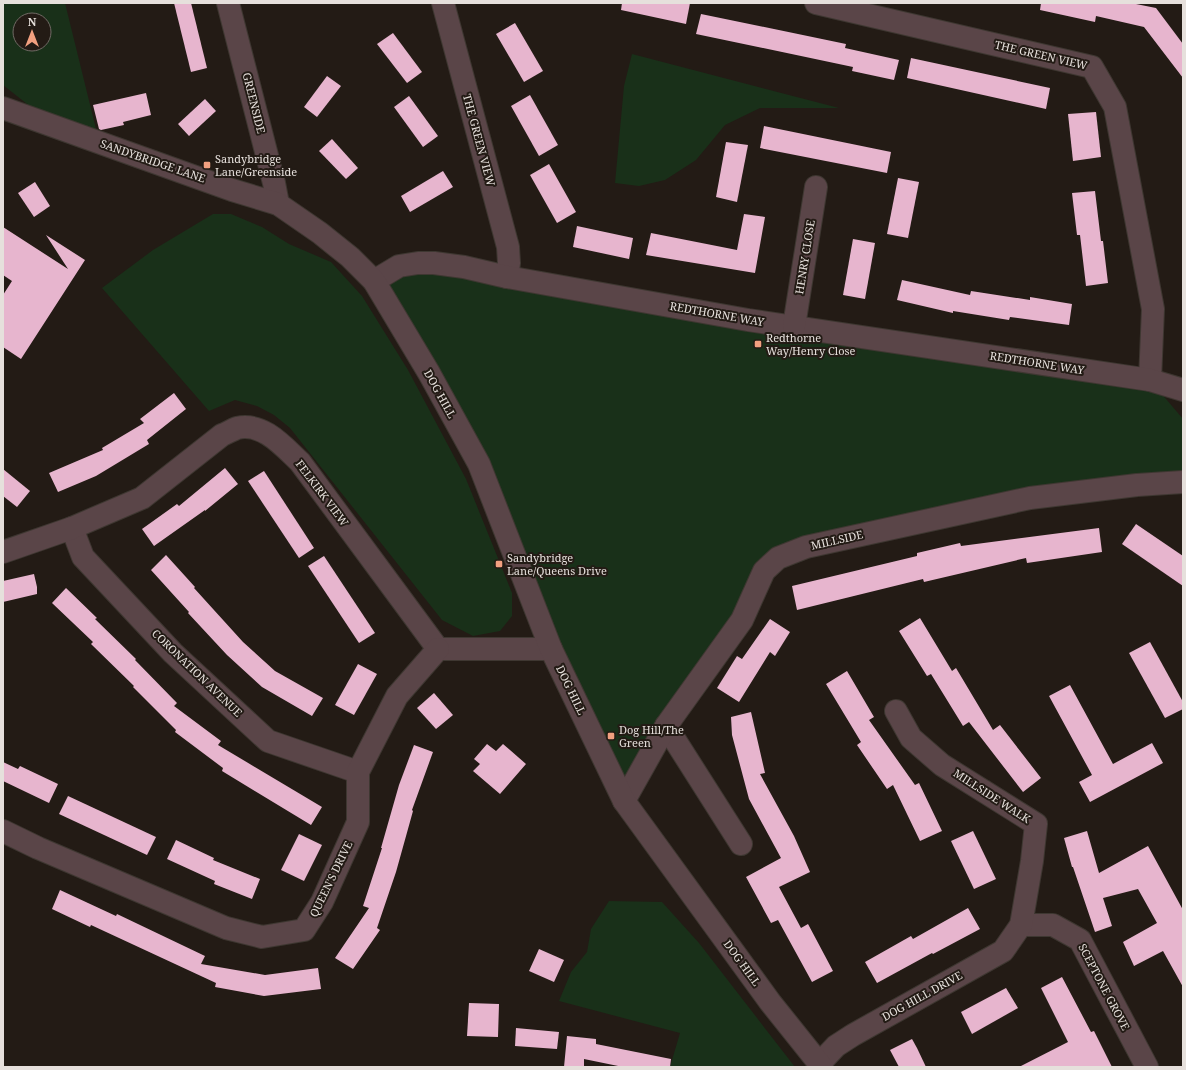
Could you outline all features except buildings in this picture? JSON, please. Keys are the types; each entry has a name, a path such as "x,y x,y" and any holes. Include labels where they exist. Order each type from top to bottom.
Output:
{"street":[{"name":"GREENSIDE","path":"228,3 278,204"},
{"name":"THE GREEN VIEW","path":"443,3 508,247 510,263 507,277"},
{"name":"THE GREEN VIEW","path":"816,3 1092,67 1115,107 1153,309 1150,380"},
{"name":"SANDYBRIDGE LANE","path":"3,108 232,190 278,204 320,233 350,257 374,281"},
{"name":"HENRY CLOSE","path":"794,326 816,187"},
{"name":"REDTHORNE WAY","path":"374,281 399,266 418,263 434,263 464,267 507,277 748,320 1150,380 1183,390"},
{"name":"DOG HILL","path":"374,281 429,373 480,464 551,649 624,801 770,1002 821,1065"},
{"name":"FELKIRK VIEW","path":"72,528 142,498 222,435 236,428 253,428 276,439 300,462 438,649"},
{"name":"MILLSIDE","path":"624,801 666,726 742,620 764,571 778,558 806,547 1030,498 1137,485 1183,482"},
{"path":"3,552 72,528"},
{"name":"CORONATION AVENUE","path":"72,528 83,557 173,653 268,741 358,772"},
{"path":"438,649 551,649"},
{"name":"QUEEN'S DRIVE","path":"3,830 38,848 226,928 262,937 304,930 322,902 358,822 358,772 397,696 438,649"},
{"name":"MILLSIDE WALK","path":"896,711 911,738 942,765 1036,824 1032,861 1021,925"},
{"path":"666,726 741,844"},
{"name":"DOG HILL DRIVE","path":"821,1065 836,1046 853,1035 1003,951 1021,925"},
{"name":"SCEPTONE GROVE","path":"1021,925 1053,925 1080,940 1147,1067"}],"green space":[{"path":"3,3 65,3 97,133 36,111 3,85"},
{"path":"632,54 839,108 760,108 725,125 696,160 665,180 639,186 615,183 624,86"},
{"path":"213,214 231,214 262,227 289,244 331,262 362,296 408,370 466,479 512,593 512,616 500,631 473,636 442,620 290,428 274,415 257,406 235,400 209,411 102,288 153,250"},
{"path":"399,266 1150,380 1183,419 1183,482 1137,485 778,558 624,801 479,464 374,281"},
{"path":"609,901 662,902 699,943 795,1067 670,1067 680,1033 559,1001 571,972 587,952 591,929"}],"place":[{"name":"Sandybridge Lane/Greenside","path":"207,165"},
{"name":"Redthorne Way/Henry Close","path":"758,344"},
{"name":"Sandybridge Lane/Queens Drive","path":"499,564"},
{"name":"Dog Hill/The Green","path":"611,736"}]}
